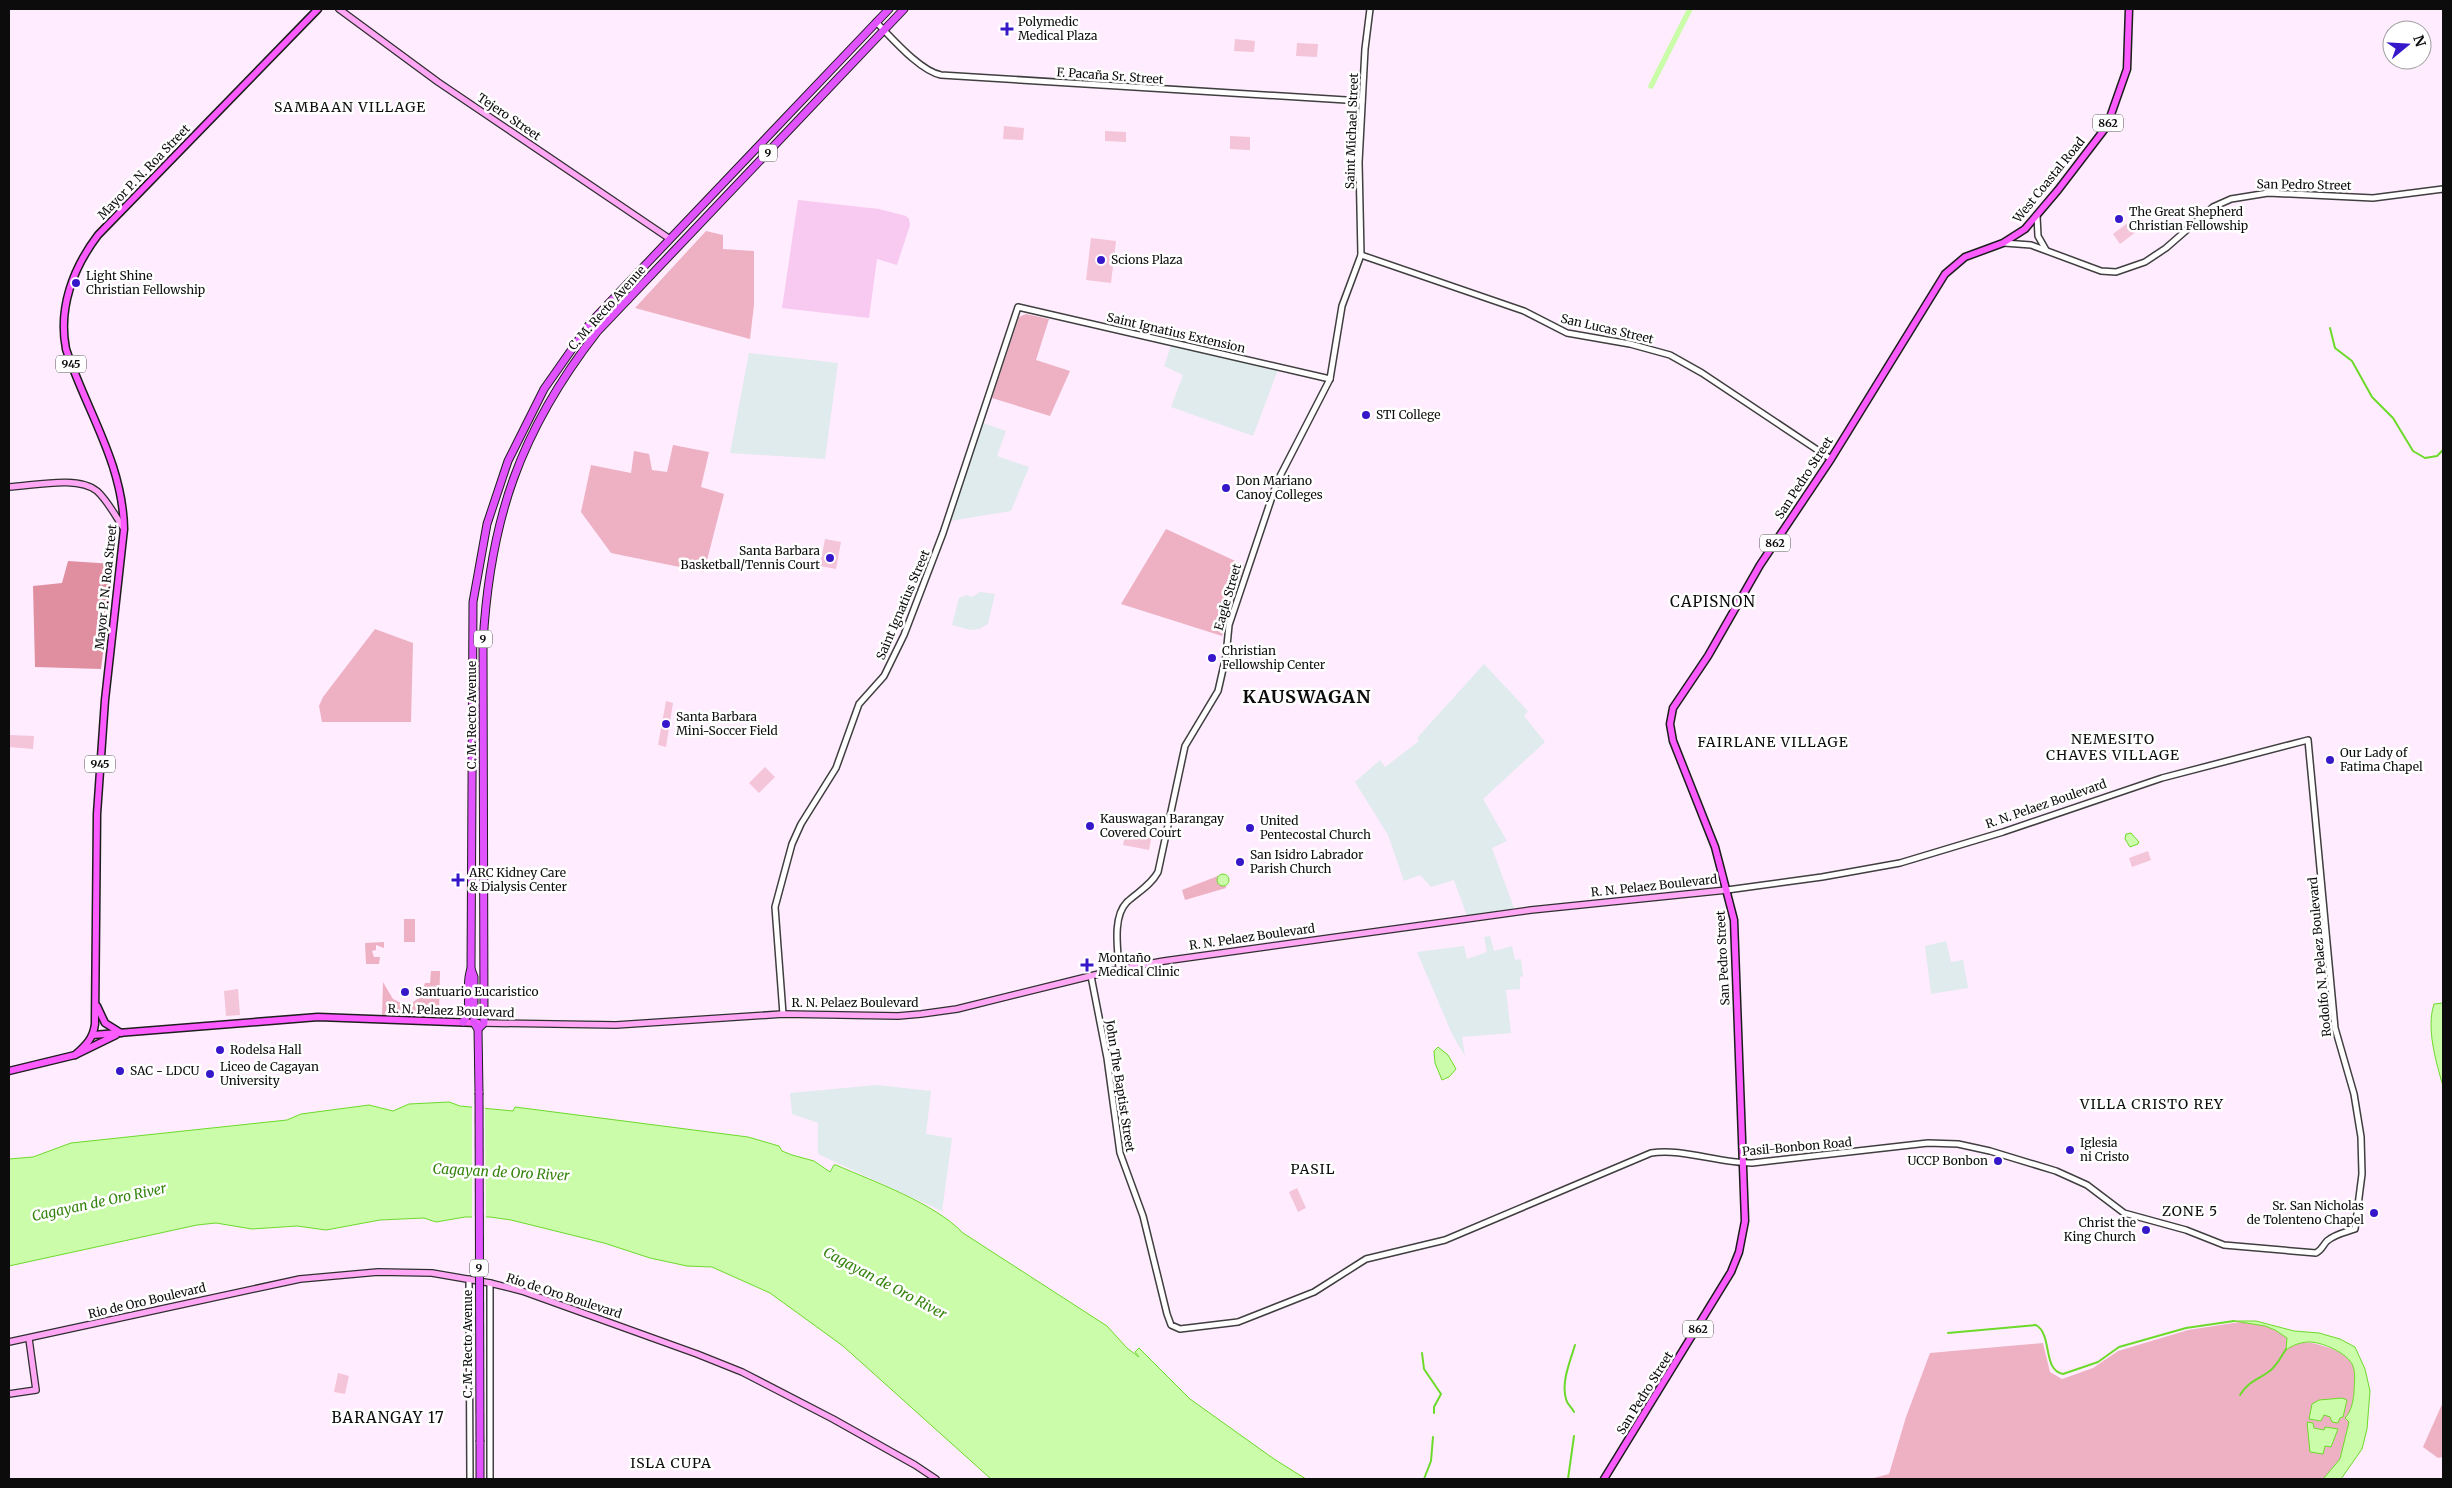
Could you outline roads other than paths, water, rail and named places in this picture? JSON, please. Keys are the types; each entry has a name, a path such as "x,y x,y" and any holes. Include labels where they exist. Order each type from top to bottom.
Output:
{"highway":[{"name":"C. M. Recto Avenue","path":"480,1479 478,1094 474,976 471,969 473,602 487,524 508,461 524,426 563,359 591,322 889,9"},
{"name":"C. M. Recto Avenue","path":"484,1023 483,643 485,604 494,543 504,501 518,465 534,427 560,382 597,332 904,9"},
{"path":"623,288 631,296"},
{"path":"613,298 622,306"},
{"path":"508,461 518,465"},
{"path":"472,773 483,773"},
{"path":"472,874 484,875"},
{"path":"462,1022 467,1013 468,976 471,969"},
{"path":"476,1026 484,1023"}],"main road":[{"name":"Mayor P. N. Roa Street","path":"93,1035 96,1001 97,814 105,700 124,529 123,501 116,473 66,349 64,321 73,276 83,256 98,235 318,9"},
{"name":"Tejero Street","path":"339,9 438,82 670,239"},
{"name":"West Coastal Road","path":"2003,243 2020,233 2038,216 2107,126 2126,70 2129,9"},
{"name":"San Pedro Street","path":"1604,1479 1704,1318 1737,1259 1745,1221 1734,920 1715,847 1674,741 1670,724 1671,714 1681,695 1712,650 1756,570 1831,459 1945,274 1965,257 2003,243"},
{"path":"9,487 69,482 84,484 100,494 124,529"},
{"name":"R. N. Pelaez Boulevard","path":"484,1023 616,1025 783,1014 898,1016 938,1012 1119,969 1216,953 1531,910 1727,890"},
{"path":"96,1001 104,1023 122,1033"},
{"name":"R. N. Pelaez Boulevard","path":"93,1035 318,1017 462,1022 476,1026"},
{"path":"9,1071 75,1054 122,1033"},
{"path":"75,1054 87,1044 93,1035"},
{"name":"Rio de Oro Boulevard","path":"9,1342 300,1278 398,1271 432,1272 490,1283 589,1314 742,1372 833,1419 915,1465 936,1479"},
{"path":"9,1394 36,1390 29,1339"}],"street":[{"name":"Saint Michael Street","path":"1361,255 1359,168 1362,101 1370,9"},
{"name":"F. Pacaña Sr. Street","path":"876,22 918,62 934,73 941,75 1362,101"},
{"name":"San Pedro Street","path":"2003,243 2031,245 2101,271 2116,272 2145,262 2166,248 2213,207 2231,199 2268,193 2373,198 2443,188"},
{"path":"2038,216 2038,236 2047,251"},
{"name":"Eagle Street","path":"1119,969 1119,915 1124,906 1151,882 1158,872 1185,746 1218,690 1226,656 1228,625 1274,489 1330,379 1342,306 1361,255"},
{"name":"San Lucas Street","path":"1361,255 1520,310 1564,332 1630,344 1670,355 1702,373 1831,459"},
{"name":"Saint Ignatius Extension","path":"1018,307 1330,379"},
{"name":"Saint Ignatius Street","path":"783,1014 776,907 792,844 801,824 836,768 858,704 884,676 904,635 943,533 1018,307"},
{"name":"R. N. Pelaez Boulevard","path":"1727,890 1838,875 1900,863 2003,832 2162,778 2308,740"},
{"name":"Rodolfo N. Pelaez Boulevard","path":"2308,740 2322,873 2335,1028 2354,1094 2361,1137 2362,1174 2355,1229"},
{"name":"John The Baptist Street","path":"1091,976 1107,1058 1120,1153 1142,1211 1152,1254"},
{"name":"Pasil-Bonbon Road","path":"1152,1254 1167,1314 1172,1325 1180,1329 1217,1325 1246,1319 1314,1292 1366,1259 1445,1240 1651,1153 1670,1151 1743,1163 1776,1161 1928,1143 1958,1144 2009,1156 2056,1171 2087,1185 2124,1213 2186,1230 2224,1245 2313,1254 2321,1250 2326,1242 2336,1235 2355,1229"},
{"path":"469,1279 470,1479"},
{"path":"490,1283 490,1479"},
{"path":"470,1333 489,1334"}],"water":[{"path":"2131,833 2139,842 2130,847 2125,839 2126,834"},
{"path":"1221,874 1225,874 1229,880 1225,886 1221,886 1217,882 1217,878"},
{"path":"2443,1003 2443,1086 2433,1045 2431,1024 2434,1004"},
{"path":"1438,1047 1448,1055 1456,1069 1449,1077 1442,1080 1435,1063 1434,1051"},
{"name":"Cagayan de Oro River","path":"449,1102 460,1106 513,1111 515,1107 748,1137 779,1146 782,1151 814,1161 830,1172 834,1165 836,1165 886,1186 936,1212 963,1233 1107,1326 1127,1348 1139,1357 1135,1352 1139,1348 1190,1399 1274,1459 1306,1479 991,1479 843,1346 770,1293 712,1267 687,1266 650,1258 604,1243 511,1220 490,1217 465,1217 436,1222 424,1218 380,1220 326,1230 297,1226 252,1229 216,1223 197,1225 9,1266 9,1159 33,1157 71,1143 287,1120 301,1114 369,1105 393,1111 409,1104"},
{"path":"2234,1321 2256,1321 2294,1331 2319,1333 2340,1339 2355,1347 2365,1369 2370,1391 2367,1429 2362,1449 2341,1479 2323,1479 2340,1459 2349,1422 2345,1418 2349,1413 2352,1403 2355,1380 2354,1369 2350,1361 2340,1352 2313,1342 2299,1344 2286,1350 2287,1338 2275,1330 2265,1326"},
{"path":"2342,1398 2347,1400 2343,1417 2340,1418 2338,1423 2332,1422 2330,1417 2324,1415 2321,1421 2309,1419 2312,1404 2319,1400"},
{"path":"2307,1422 2313,1423 2314,1428 2324,1430 2325,1427 2338,1429 2331,1447 2325,1446 2323,1454 2310,1452"}],"waterway":[{"path":"1651,86 1690,9"},
{"path":"2330,328 2335,348 2352,361 2372,397 2393,418 2413,451 2425,458 2437,456 2443,450"},
{"path":"1948,1333 2036,1325 2044,1336 2052,1366 2063,1374 2098,1362 2119,1347 2186,1328 2234,1321"},
{"path":"1574,1412 1567,1401 1565,1386 1575,1345"},
{"path":"2240,1395 2248,1385 2270,1371 2286,1349"},
{"path":"1422,1353 1424,1369 1441,1394 1434,1407 1434,1413"},
{"path":"1568,1479 1574,1436"},
{"path":"1424,1479 1431,1461 1433,1437"}],"place":[{"name":"Polymedic Medical Plaza","path":"1007,29"},
{"name":"The Great Shepherd Christian Fellowship","path":"2119,219"},
{"name":"Scions Plaza","path":"1101,260"},
{"name":"Light Shine Christian Fellowship","path":"76,283"},
{"name":"STI College","path":"1366,415"},
{"name":"Don Mariano Canoy Colleges","path":"1226,488"},
{"name":"Santa Barbara Basketball/Tennis Court","path":"830,558"},
{"name":"Christian Fellowship Center","path":"1212,658"},
{"name":"Santa Barbara Mini-Soccer Field","path":"666,724"},
{"name":"Our Lady of Fatima Chapel","path":"2330,760"},
{"name":"Kauswagan Barangay Covered Court","path":"1090,826"},
{"name":"United Pentecostal Church","path":"1250,828"},
{"name":"San Isidro Labrador Parish Church","path":"1240,862"},
{"name":"ARC Kidney Care & Dialysis Center","path":"458,880"},
{"name":"Montaño Medical Clinic","path":"1087,965"},
{"name":"Santuario Eucaristico","path":"405,992"},
{"name":"Rodelsa Hall","path":"220,1050"},
{"name":"SAC - LDCU","path":"120,1071"},
{"name":"Liceo de Cagayan University","path":"210,1074"},
{"name":"Iglesia ni Cristo","path":"2070,1150"},
{"name":"UCCP Bonbon","path":"1998,1161"},
{"name":"Sr. San Nicholas de Tolenteno Chapel","path":"2374,1213"},
{"name":"Christ the King Church","path":"2146,1230"}],"district":[{"name":"SAMBAAN VILLAGE","path":"350,107"},
{"name":"CAPISNON","path":"1713,602"},
{"name":"KAUSWAGAN","path":"1307,697"},
{"name":"FAIRLANE VILLAGE","path":"1773,742"},
{"name":"NEMESITO CHAVES VILLAGE","path":"2113,748"},
{"name":"VILLA CRISTO REY","path":"2152,1104"},
{"name":"PASIL","path":"1313,1169"},
{"name":"ZONE 5","path":"2190,1211"},
{"name":"BARANGAY 17","path":"388,1418"},
{"name":"ISLA CUPA","path":"671,1463"}]}
